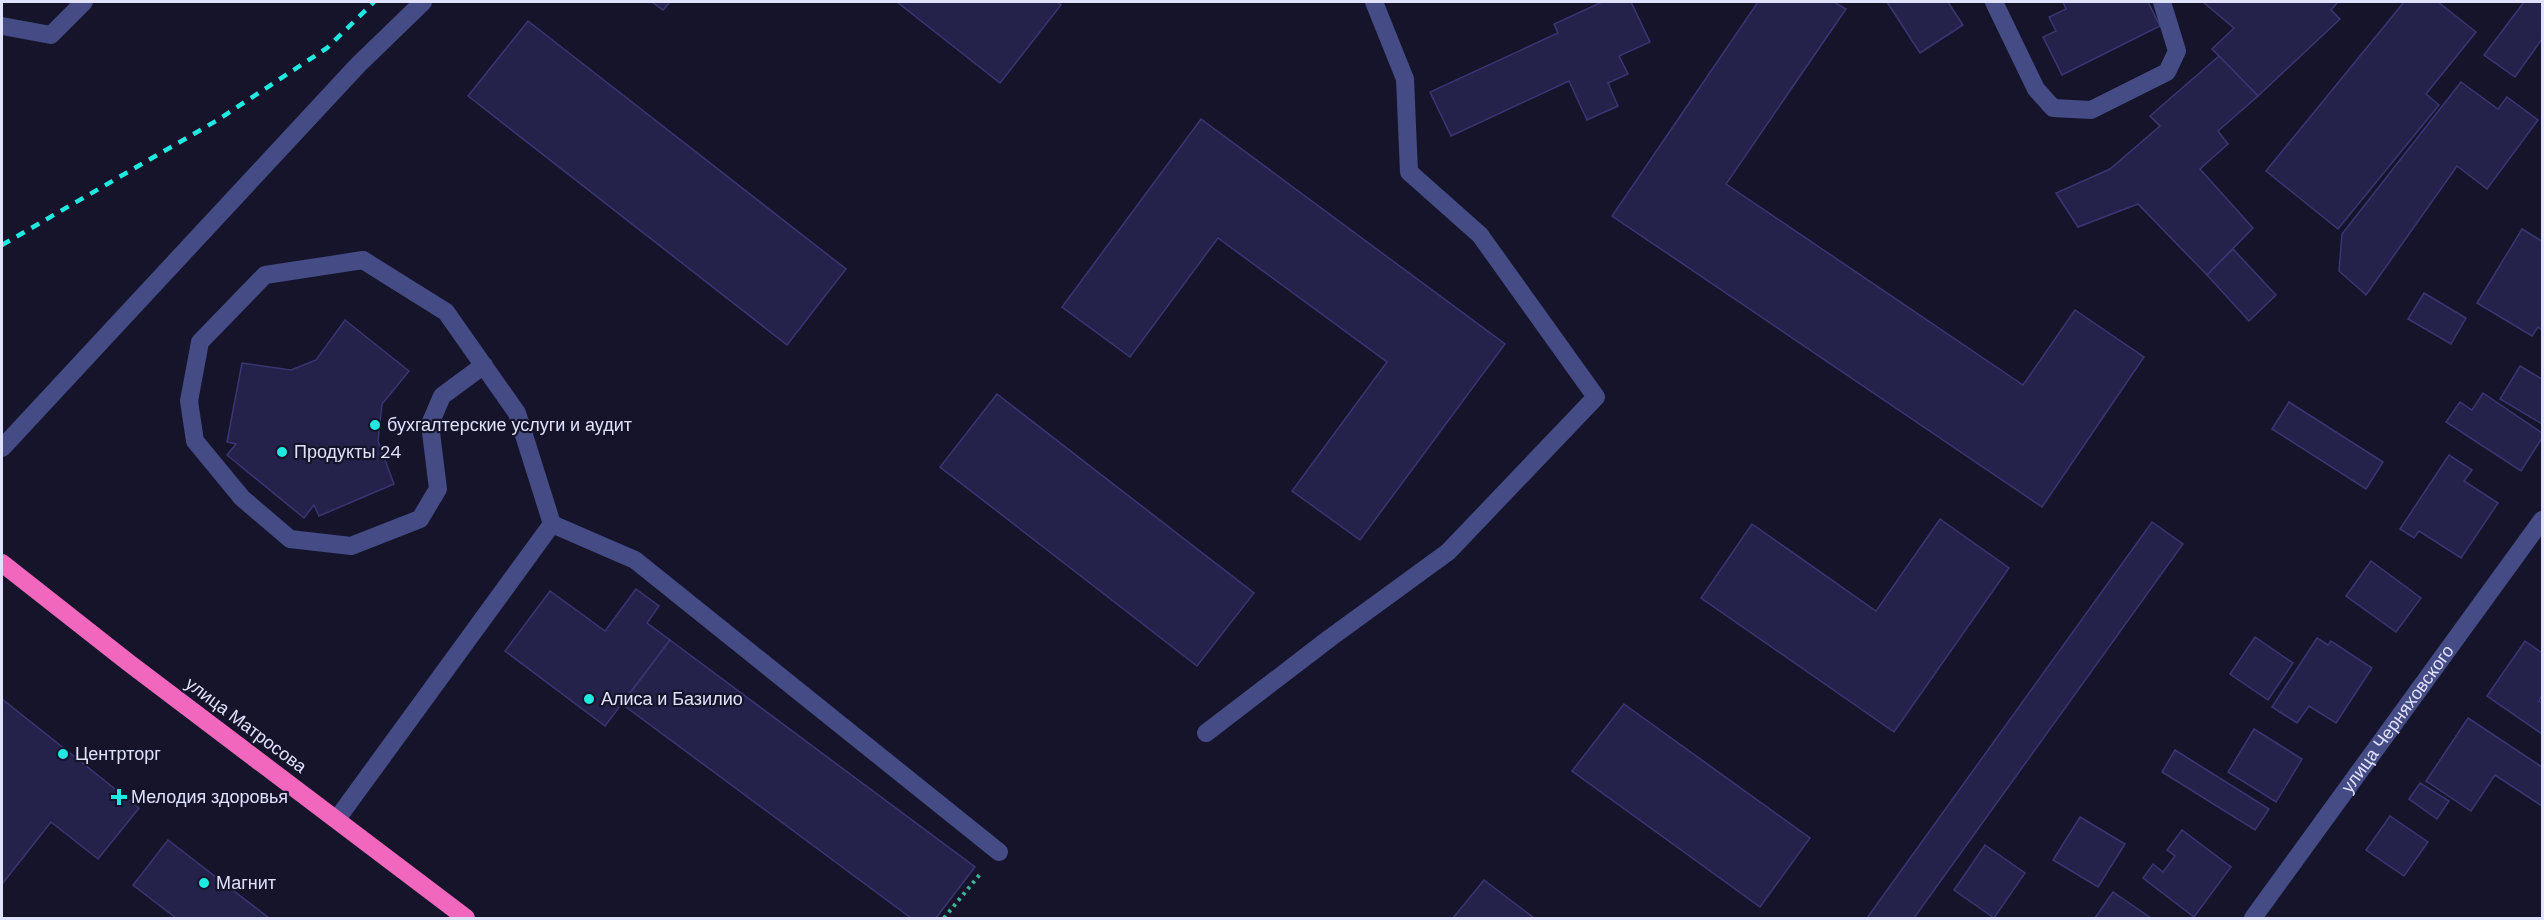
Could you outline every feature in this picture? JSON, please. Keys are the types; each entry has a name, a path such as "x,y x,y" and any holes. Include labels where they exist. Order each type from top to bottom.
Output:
{"highway":[{"name":"улица Матросова","path":"2,563 129,663 466,918"}],"street":[{"path":"2,26 51,36 84,2"},
{"path":"2,448 358,65 423,2"},
{"path":"1206,733 1330,638 1448,552 1596,397 1480,235 1409,172 1405,79 1374,2"},
{"path":"1994,2 2036,89 2053,108 2091,110 2167,72 2177,51 2162,2"},
{"path":"484,365 441,396 430,424 438,489 420,519 351,546 290,539 242,498 195,441 189,401 200,342 265,275 363,260 446,312 518,412 552,524 635,560 999,852"},
{"name":"улица Черняховского","path":"2253,918 2542,520"},
{"path":"337,819 552,524"}],"path":[{"path":"944,918 999,852"}],"building":[{"path":"652,2 670,2 663,10"},
{"path":"897,2 1057,2 1061,5 1000,83"},
{"path":"1602,2 1631,2 1650,42 1619,56 1628,74 1608,83 1618,106 1587,120 1569,81 1451,136 1430,92 1558,33 1554,24"},
{"path":"1758,2 1834,2 1846,9 1726,184 2023,385 2075,310 2144,357 2042,507 1612,216"},
{"path":"1887,2 1948,2 1963,25 1920,53"},
{"path":"2063,2 2148,2 2160,26 2062,75 2043,37 2056,31 2049,17 2066,9"},
{"path":"2203,2 2338,2 2331,10 2340,19 2258,96 2212,49 2234,28"},
{"path":"2404,2 2438,2 2476,32 2426,94 2439,105 2338,229 2266,171"},
{"path":"2524,2 2542,2 2542,39 2515,77 2484,55"},
{"path":"528,21 846,269 787,345 468,96"},
{"path":"2219,56 2258,96 2218,131 2228,144 2200,169 2253,228 2207,275 2138,204 2078,227 2056,193 2110,169 2160,126 2150,116"},
{"path":"2461,82 2498,109 2507,97 2538,120 2487,189 2457,166 2366,295 2339,271 2342,234"},
{"path":"1201,119 1505,344 1360,540 1292,491 1387,362 1218,238 1130,357 1062,307"},
{"path":"2522,229 2542,241 2542,330 2538,327 2532,336 2477,303"},
{"path":"2233,249 2276,295 2249,321 2207,275"},
{"path":"2424,293 2466,318 2451,344 2408,319"},
{"path":"345,320 409,371 382,404 378,441 394,484 319,516 314,505 304,518 227,455 236,444 227,442 242,363 291,370 316,360"},
{"path":"2520,366 2542,379 2542,424 2500,399"},
{"path":"2483,393 2542,433 2542,438 2521,471 2446,422 2460,402 2472,410"},
{"path":"997,394 1254,593 1197,666 940,467"},
{"path":"2289,402 2383,462 2366,489 2272,429"},
{"path":"2449,455 2472,470 2464,481 2498,503 2461,558 2419,531 2414,538 2400,529"},
{"path":"1940,519 2009,568 1894,732 1701,598 1752,524 1876,611"},
{"path":"2152,522 2183,544 1914,918 1867,918"},
{"path":"2371,561 2421,598 2396,632 2346,596"},
{"path":"636,589 659,606 647,623 670,640 605,726 505,651 550,591 605,631"},
{"path":"2255,637 2293,663 2268,700 2230,674"},
{"path":"2317,638 2328,645 2331,641 2372,668 2336,723 2309,706 2297,723 2272,707"},
{"path":"670,640 975,867 936,918 911,918 622,704"},
{"path":"2525,641 2542,653 2542,695 2539,701 2542,703 2542,734 2487,696"},
{"path":"2,699 139,808 98,859 51,822 2,884"},
{"path":"1624,704 1810,838 1760,907 1572,771"},
{"path":"2468,718 2542,767 2542,806 2495,775 2471,811 2426,781"},
{"path":"2254,729 2302,759 2276,802 2228,772"},
{"path":"2175,750 2269,809 2255,830 2162,772"},
{"path":"2420,783 2449,801 2437,819 2409,799"},
{"path":"2390,816 2428,842 2404,876 2366,850"},
{"path":"2080,817 2125,844 2098,887 2053,860"},
{"path":"2182,830 2231,867 2194,917 2143,878 2153,864 2163,872 2175,856 2167,850"},
{"path":"168,840 269,918 176,918 133,885"},
{"path":"1985,845 2025,873 1994,918 1954,890"},
{"path":"1484,880 1534,918 1453,918"},
{"path":"2113,892 2151,918 2095,918"}],"railway":[{"path":"2,245 216,121 327,48 374,2"}],"place":[{"name":"бухгалтерские услуги и аудит","path":"375,425"},
{"name":"Продукты 24","path":"282,452"},
{"name":"Алиса и Базилио","path":"589,699"},
{"name":"Центрторг","path":"63,754"},
{"name":"Мелодия здоровья","path":"119,797"},
{"name":"Магнит","path":"204,883"}]}
